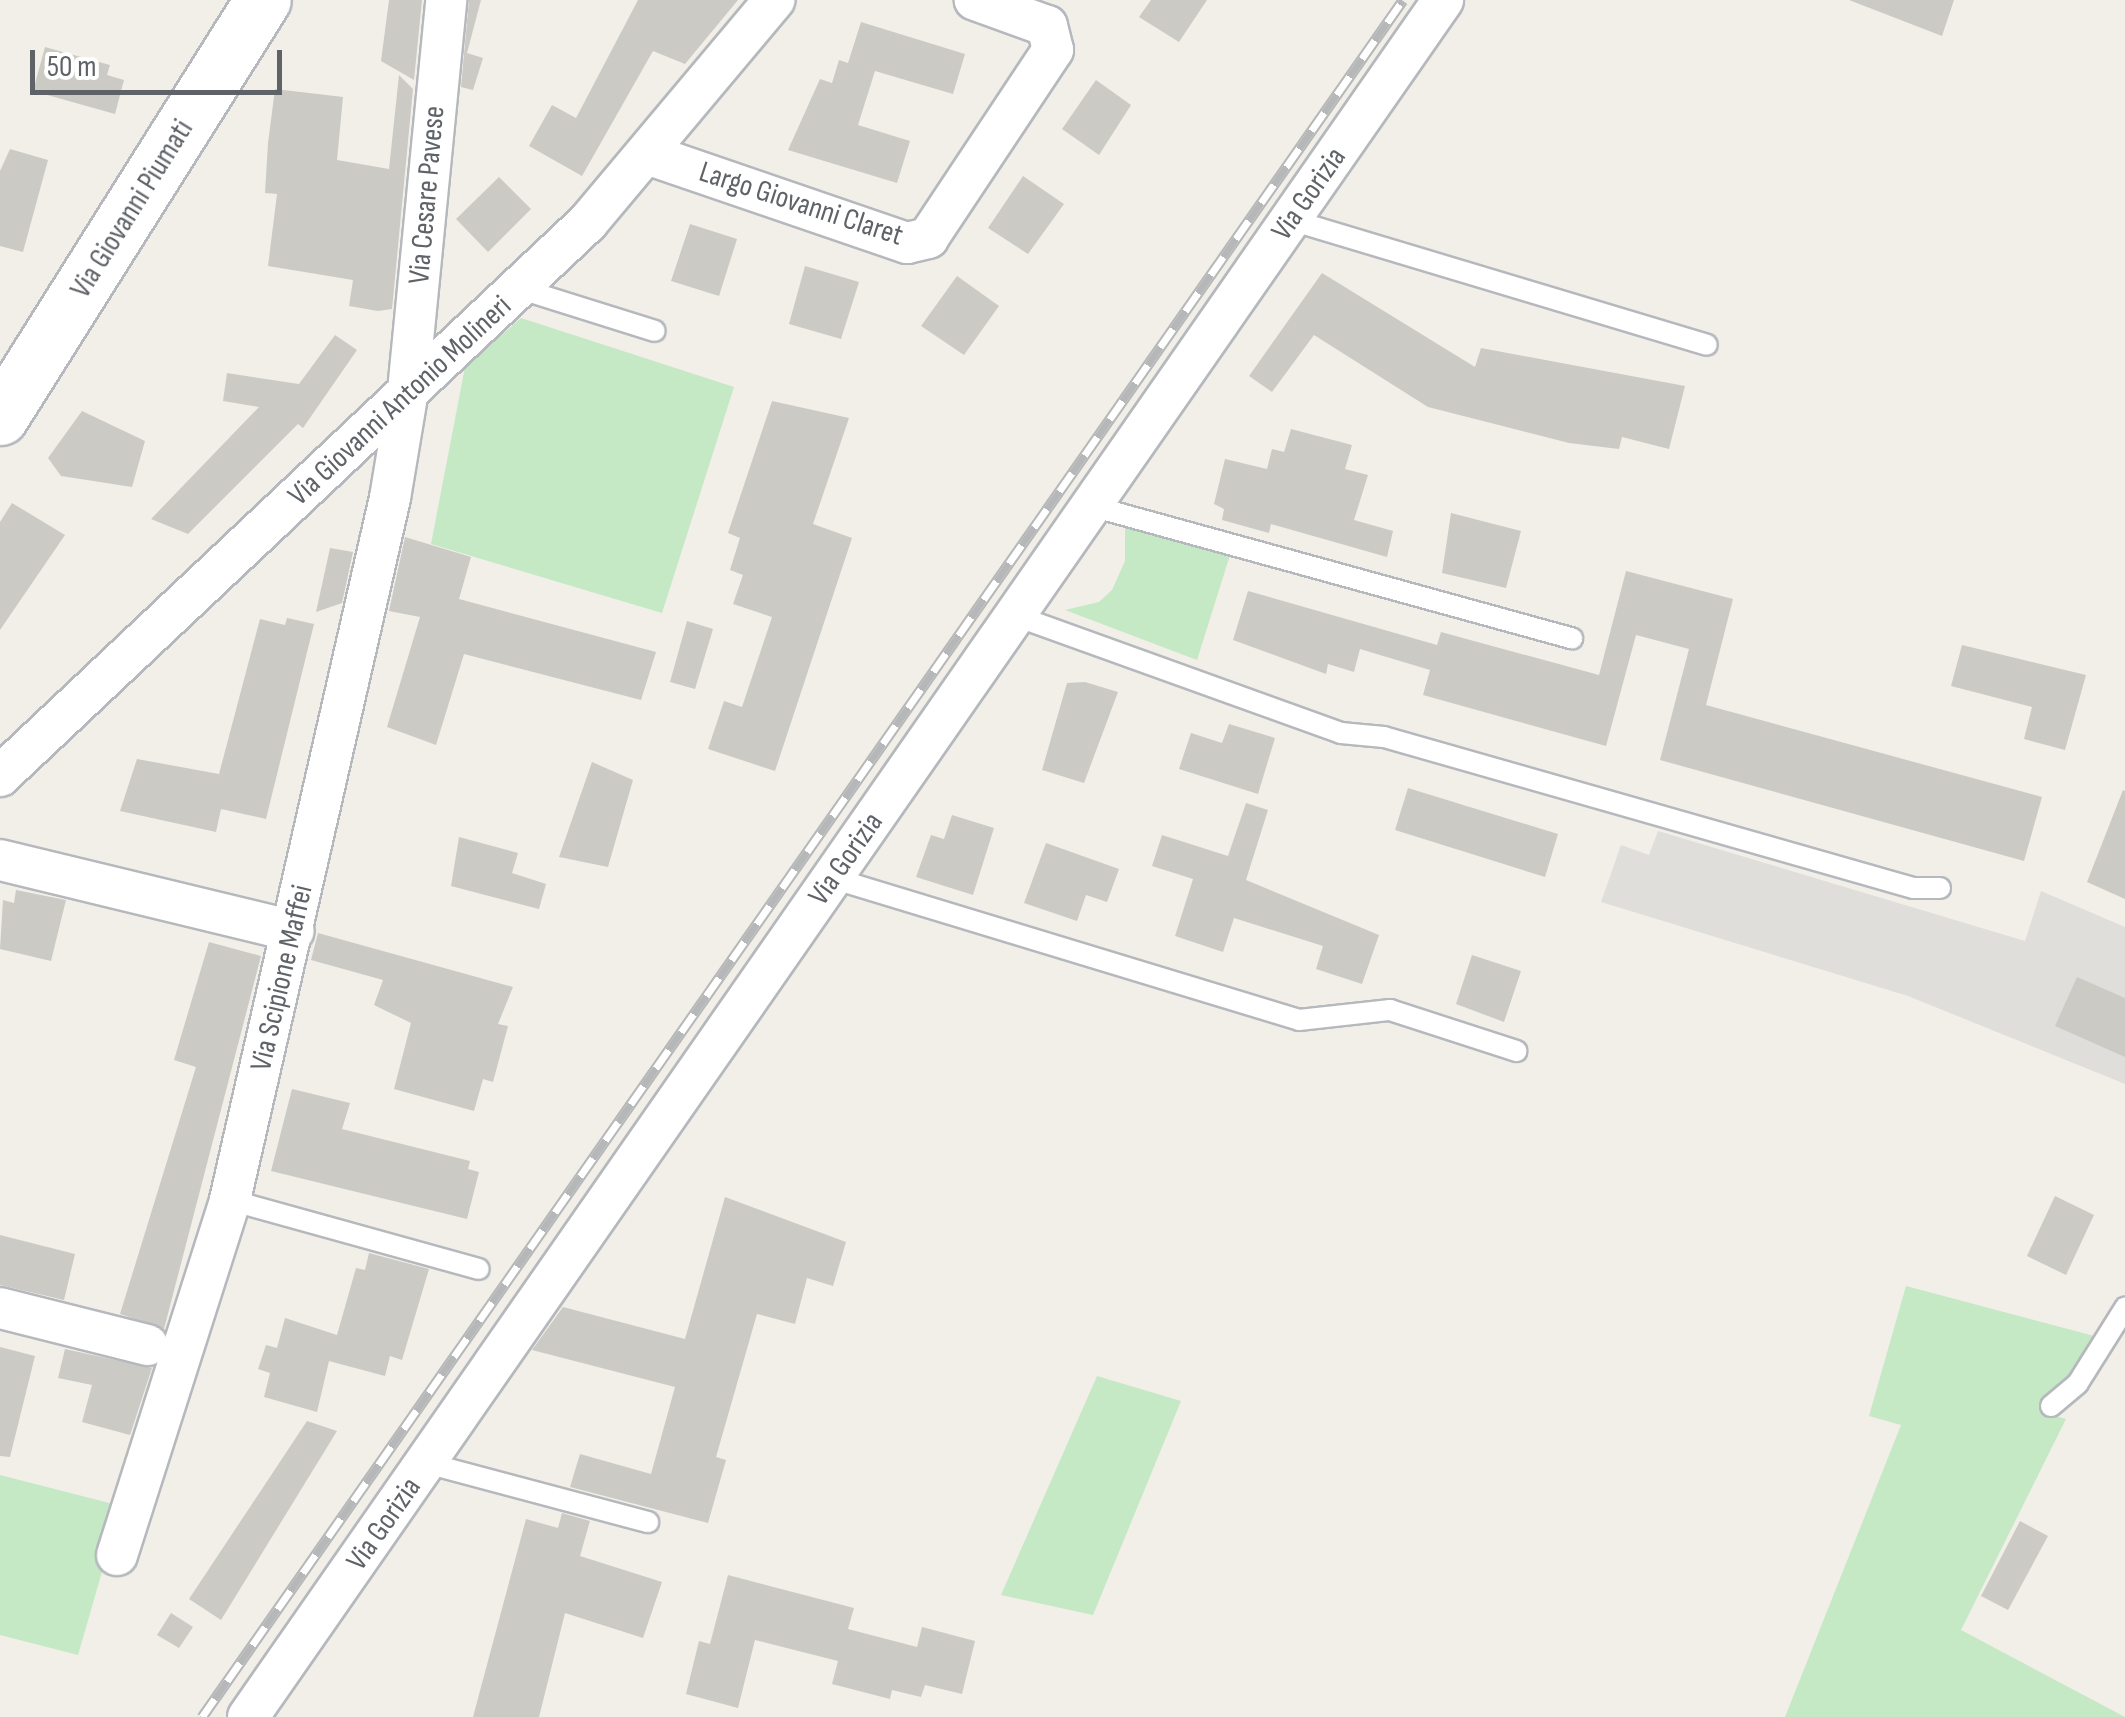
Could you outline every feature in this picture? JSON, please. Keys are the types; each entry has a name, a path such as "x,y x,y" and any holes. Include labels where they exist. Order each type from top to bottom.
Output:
{"street":[{"name":"Via Giovanni Piumati","path":"0,417 263,0"},
{"name":"Via Cesare Pavese","path":"408,391 446,0"},
{"name":"Via Giovanni Antonio Molineri","path":"0,776 520,290 647,154 774,0"},
{"name":"Largo Giovanni Claret","path":"647,154 907,243 928,238 1053,50 1047,26 976,0"},
{"name":"Via Gorizia","path":"248,1717 832,878 1019,617 1444,0"},
{"name":"Via Scipione Maffei","path":"117,1554 230,1200 294,931 408,391"},
{"path":"0,860 294,931"},
{"path":"0,1308 146,1345"}],"lane":[{"path":"1291,220 1708,345"},
{"path":"520,290 655,331"},
{"path":"1095,506 1572,638"},
{"path":"1019,617 1341,734 1384,737 1913,888 1940,888"},
{"path":"832,878 1298,1020 1390,1010 1516,1051"},
{"path":"230,1200 479,1270"},
{"path":"2051,1406 2078,1383 2125,1308"},
{"path":"426,1463 648,1522"}],"shaded area":[{"path":"1658,831 2025,941 2041,891 2125,927 2125,1084 1908,996 1601,902 1621,845 1649,855"}],"green space":[{"path":"521,318 734,387 662,613 431,544 465,367"},
{"path":"1125,522 1231,552 1197,660 1065,610 1099,602 1112,590 1125,561"},
{"path":"1906,1286 2098,1337 2065,1387 2048,1399 2042,1412 2066,1419 1961,1630 2125,1717 1785,1717 1901,1425 1869,1416"},
{"path":"1097,1376 1181,1401 1093,1615 1001,1595"},
{"path":"0,1475 121,1506 78,1655 0,1635"}],"building":[{"path":"389,0 422,0 414,80 381,61"},
{"path":"469,0 481,0 467,53 483,58 473,90 461,87"},
{"path":"638,0 738,0 685,64 653,51 582,176 529,146 552,105 576,118"},
{"path":"1151,0 1207,0 1179,42 1139,17"},
{"path":"1849,0 1954,0 1942,36"},
{"path":"861,22 965,54 953,94 875,71 858,125 910,141 897,183 788,150 820,79 832,83 839,60 848,63"},
{"path":"45,47 110,65 107,75 124,80 115,114 33,91"},
{"path":"399,75 413,89 392,309 378,311 349,306 353,280 268,266 277,194 265,193 268,143 275,89 343,97 337,160 389,169"},
{"path":"1096,80 1131,105 1099,155 1062,129"},
{"path":"10,149 48,160 23,252 0,246 0,171"},
{"path":"1023,176 1064,204 1028,254 988,228"},
{"path":"499,177 531,209 488,252 456,219"},
{"path":"690,224 737,239 719,296 671,281"},
{"path":"805,266 859,282 841,339 789,324"},
{"path":"1322,273 1475,367 1481,348 1685,386 1669,449 1622,437 1619,449 1569,443 1428,407 1314,335 1272,392 1249,376"},
{"path":"957,276 999,306 964,355 921,326"},
{"path":"335,335 357,350 303,428 298,424 188,534 151,519 259,407 223,401 227,373 299,384"},
{"path":"772,401 849,418 813,524 852,538 775,771 708,749 724,701 742,707 772,617 733,604 743,575 730,570 740,538 728,533"},
{"path":"82,411 145,441 132,487 61,476 48,458"},
{"path":"1291,429 1352,445 1345,469 1368,475 1354,520 1393,531 1387,557 1271,524 1269,533 1222,520 1224,509 1214,504 1225,459 1267,469 1272,449 1284,452"},
{"path":"12,503 65,535 0,630 0,522"},
{"path":"1451,513 1521,531 1506,588 1442,573"},
{"path":"405,537 471,557 459,599 656,652 641,700 464,654 436,745 387,727 420,617 389,611"},
{"path":"330,548 353,552 342,603 316,612"},
{"path":"1626,571 1733,599 1706,705 2042,797 2024,861 1660,760 1689,649 1636,635 1606,746 1423,695 1430,670 1360,649 1354,672 1328,664 1326,674 1233,640 1248,591 1437,645 1441,632 1599,675"},
{"path":"287,618 314,624 266,819 221,809 216,832 120,811 137,759 219,774 260,619 285,625"},
{"path":"687,621 713,629 695,689 670,682"},
{"path":"1962,645 2086,675 2065,750 2024,739 2032,707 1951,686"},
{"path":"1085,682 1118,692 1084,783 1042,770 1067,683"},
{"path":"1229,724 1275,738 1258,794 1179,769 1191,733 1222,743"},
{"path":"592,762 633,780 608,867 559,857"},
{"path":"1408,788 1558,834 1545,877 1395,830"},
{"path":"2125,791 2125,899 2087,882"},
{"path":"1246,803 1268,810 1246,880 1379,935 1362,984 1316,969 1323,946 1234,918 1223,952 1175,936 1193,879 1152,866 1162,835 1228,856"},
{"path":"952,815 994,828 973,895 916,877 931,835 944,839"},
{"path":"459,837 518,853 512,873 546,884 539,909 451,886"},
{"path":"1046,843 1119,869 1107,902 1086,895 1077,921 1024,903"},
{"path":"16,890 66,900 51,961 0,949 3,900 14,903"},
{"path":"318,933 513,987 498,1024 508,1026 493,1082 483,1079 474,1111 394,1089 411,1023 374,1005 383,980 311,960"},
{"path":"209,942 261,956 164,1329 120,1314 196,1067 174,1060"},
{"path":"1472,955 1521,971 1504,1022 1456,1004"},
{"path":"2077,977 2125,998 2125,1057 2055,1026"},
{"path":"292,1089 350,1103 342,1129 470,1161 468,1169 479,1172 467,1219 271,1171"},
{"path":"2055,1196 2094,1215 2066,1275 2027,1256"},
{"path":"725,1197 846,1242 833,1286 807,1278 795,1324 757,1314 716,1457 726,1460 708,1523 570,1487 580,1454 651,1474 675,1387 532,1350 563,1307 685,1339"},
{"path":"0,1235 75,1254 64,1300 0,1285"},
{"path":"369,1253 429,1269 402,1360 390,1356 385,1376 329,1361 317,1412 264,1397 270,1373 258,1369 266,1345 277,1348 285,1318 337,1335 356,1268 365,1270"},
{"path":"0,1347 35,1356 10,1457 0,1456"},
{"path":"65,1349 152,1368 130,1435 82,1422 92,1385 58,1378"},
{"path":"307,1421 337,1431 221,1620 189,1599"},
{"path":"562,1513 590,1521 580,1556 662,1582 643,1638 565,1613 539,1717 473,1717 526,1519 558,1528"},
{"path":"2020,1521 2048,1536 2008,1610 1981,1596"},
{"path":"728,1575 854,1608 848,1629 917,1647 922,1627 975,1641 962,1694 925,1685 921,1697 892,1690 890,1699 832,1684 838,1661 755,1640 738,1708 686,1694 699,1641 710,1644"},
{"path":"171,1613 193,1627 179,1648 157,1635"}],"railway":[{"path":"202,1717 1403,0"}]}
